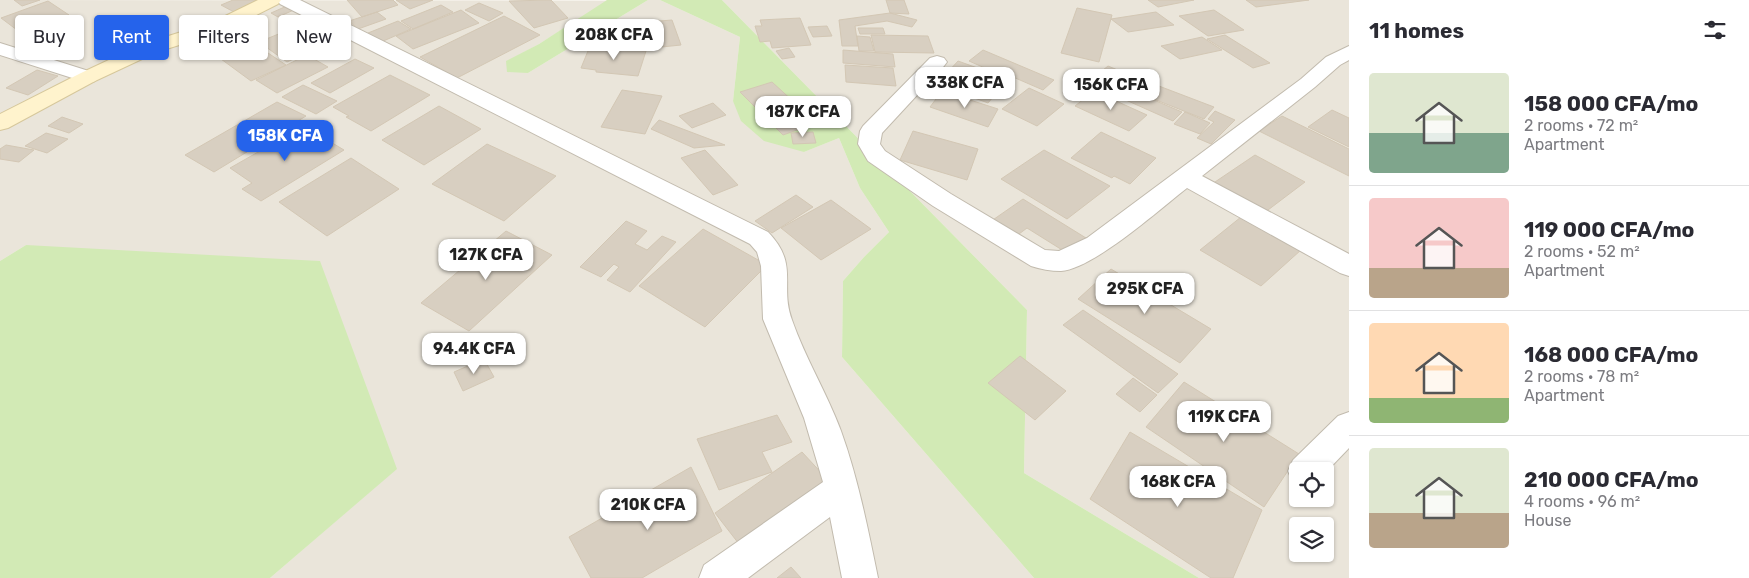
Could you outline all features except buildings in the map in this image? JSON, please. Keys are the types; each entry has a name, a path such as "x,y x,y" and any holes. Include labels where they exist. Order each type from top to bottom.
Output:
{"street":[{"path":"0,123 88,77 150,48 220,26 272,0"},
{"path":"286,0 763,242 772,253 776,269 774,306 777,319 812,398 825,433 841,489 860,578"},
{"path":"0,49 88,77"},
{"path":"936,62 871,131 868,144 876,156 942,200 1040,259 1062,261 1096,245 1308,83 1333,61 1349,52"},
{"path":"1186,177 1349,266"},
{"path":"1314,462 1349,426"},
{"path":"717,578 841,489"}],"shaded area":[{"path":"0,0 608,1 506,62 528,73 648,0 660,0 740,37 733,101 804,152 839,138 860,188 889,232 843,281 842,357 1034,578 270,578 396,469 26,245 0,261"},
{"path":"722,0 1349,0 1349,578 1199,578 1024,473 1027,310"}],"green space":[{"path":"607,0 648,0 528,73 507,72 506,61 539,44"},
{"path":"660,0 722,0 1027,310 1024,473 1199,578 1034,578 842,357 843,281 889,232 860,188 839,138 804,152 764,141 741,121 733,101 740,37"},
{"path":"26,245 320,261 397,469 270,578 0,578 0,261"}]}
